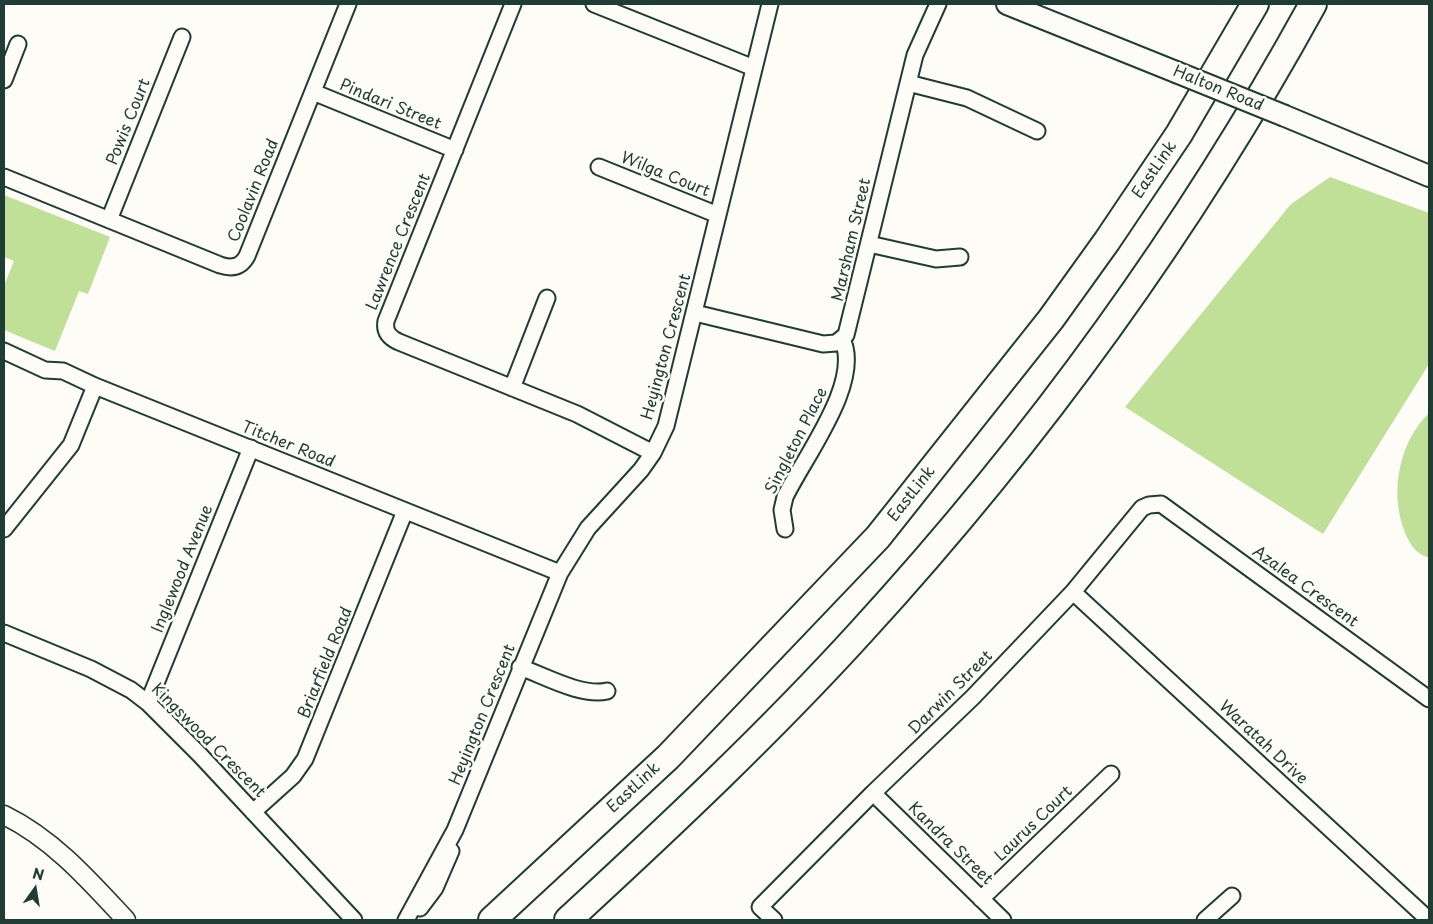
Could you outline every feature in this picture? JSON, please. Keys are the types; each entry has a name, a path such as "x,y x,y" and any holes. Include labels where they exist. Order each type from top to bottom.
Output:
{"highway":[{"name":"EastLink","path":"492,920 668,757 878,537 1051,319 1107,241 1179,134 1254,4"},
{"path":"568,920 774,724 861,632 960,518 1084,360 1158,255 1247,117 1313,4"}],"main road":[{"name":"Halton Road","path":"1007,4 1429,176"}],"street":[{"name":"Coolavin Road","path":"4,178 227,267 240,264 247,256 348,4"},
{"name":"Lawrence Crescent","path":"513,4 386,321 386,330 391,338 399,342 577,414 653,453"},
{"path":"594,4 754,68"},
{"name":"Heyington Crescent","path":"407,920 455,830 560,573 588,528 631,483 653,453 671,409 770,4"},
{"name":"Marsham Street","path":"842,339 850,324 917,50 938,4"},
{"name":"Powis Court","path":"109,220 182,37"},
{"path":"4,80 18,44"},
{"path":"908,83 968,98 1037,131"},
{"name":"Pindari Street","path":"313,92 455,150"},
{"name":"Wilga Court","path":"599,167 718,215"},
{"path":"869,244 936,259 960,257"},
{"path":"512,388 547,298"},
{"path":"695,313 823,344 830,344 842,339"},
{"name":"Singleton Place","path":"785,529 782,510 785,497 843,387 847,364 846,347 842,339"},
{"name":"Titcher Road","path":"4,351 45,370 64,371 95,386 560,573"},
{"path":"4,529 70,445 95,386"},
{"name":"Inglewood Avenue","path":"148,703 250,448"},
{"name":"Darwin Street","path":"774,920 760,907 872,793 973,697 1073,592 1142,508 1161,504"},
{"name":"Azalea Crescent","path":"1161,504 1429,699"},
{"name":"Briarfield Road","path":"253,812 293,776 305,759 406,511"},
{"name":"Waratah Drive","path":"1073,592 1427,911"},
{"name":"Kingswood Crescent","path":"4,633 91,669 131,690 148,703 354,920"},
{"path":"520,667 582,691 594,693 607,691"},
{"name":"Laurus Court","path":"981,899 1111,774"},
{"name":"Kandra Street","path":"872,793 1003,920"},
{"path":"4,815 36,833 57,849 126,920"},
{"path":"1205,920 1232,896"}],"green space":[{"path":"1330,177 1429,213 1429,364 1323,534 1125,407 1291,204"},
{"path":"4,195 110,237 88,294 79,291 55,351 4,330 4,286 14,261 4,257"},
{"path":"1429,413 1429,558 1419,553 1407,537 1399,512 1398,482 1400,466 1411,437"}]}
